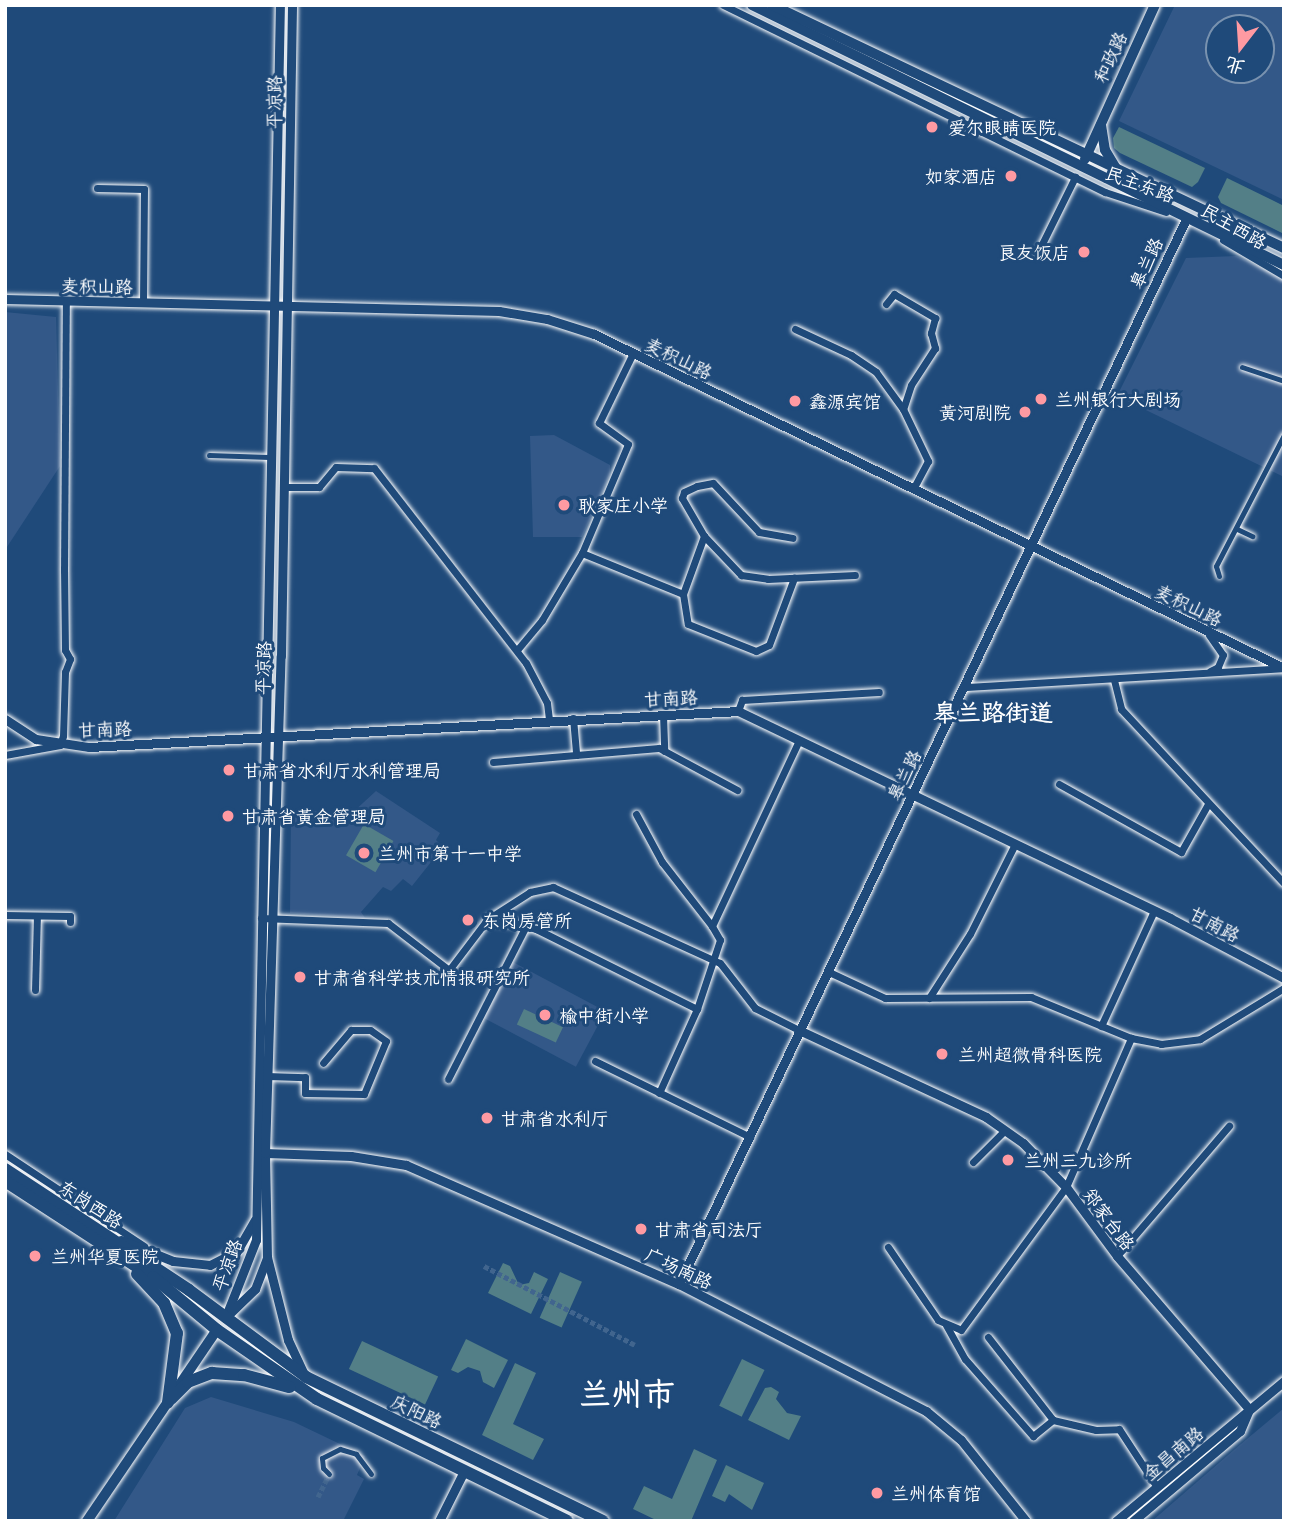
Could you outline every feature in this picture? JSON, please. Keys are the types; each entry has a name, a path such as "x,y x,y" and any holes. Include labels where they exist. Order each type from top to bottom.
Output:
{"main road":[{"name":"民主东路","path":"752,5 1078,172 1186,219"},
{"name":"民主东路","path":"772,5 1193,204"},
{"name":"和政路","path":"1078,172 1155,5"},
{"path":"1101,125 1105,150 1117,168"},
{"name":"皋兰路","path":"1186,219 1193,204"},
{"name":"民主西路","path":"1193,204 1284,248"},
{"name":"民主西路","path":"1186,219 1284,265"},
{"name":"东岗西路","path":"5,1169 103,1238 225,1318"},
{"name":"东岗西路","path":"5,1181 103,1238 217,1330"},
{"path":"103,1238 147,1284 173,1319 178,1350 168,1402"},
{"name":"平凉路","path":"87,1521 225,1318"},
{"name":"庆阳路","path":"225,1318 306,1377 603,1521"},
{"name":"庆阳路","path":"217,1330 317,1399 567,1521"},
{"path":"168,1402 188,1382 212,1373 280,1382 317,1399"}],"street":[{"name":"平凉路","path":"225,1318 256,1240 269,457 280,5"},
{"name":"平凉路","path":"225,1318 255,1289 267,1257 265,1153 288,307 292,5"},
{"name":"民主东路","path":"723,5 1078,172"},
{"path":"1038,252 1078,172"},
{"path":"97,188 144,189 143,303"},
{"name":"民主西路","path":"1186,219 1284,276"},
{"name":"皋兰路","path":"679,1284 966,687 1186,219"},
{"path":"886,304 894,294 935,318 931,333 935,348 911,386 903,409"},
{"name":"麦积山路","path":"5,299 499,311 547,319 633,353 1284,668"},
{"path":"5,755 60,745 70,659 65,650 64,570 66,301"},
{"path":"795,329 852,355 876,372 903,409 928,461 913,489"},
{"path":"517,650 542,620 582,553 628,444 600,424 633,353"},
{"path":"1242,367 1284,381"},
{"path":"1219,576 1216,566 1284,435"},
{"path":"209,455 269,457"},
{"path":"283,487 319,487 336,467 374,468 517,650 547,703 549,720"},
{"path":"792,538 759,532 713,483 697,485 684,492 682,498 704,536 741,575 794,578 855,575"},
{"path":"1237,529 1252,536"},
{"path":"704,536 683,594 688,624 756,651 769,645 794,578"},
{"path":"582,553 683,594"},
{"path":"1192,674 1213,670 1223,655 1215,640 1193,625"},
{"path":"966,687 1284,668"},
{"path":"1115,680 1121,709 1284,883"},
{"path":"738,711 742,701 879,692"},
{"name":"甘南路","path":"5,719 36,739 60,745 738,711 1154,911 1284,978"},
{"path":"663,714 664,751"},
{"path":"573,718 576,755"},
{"path":"712,926 799,740"},
{"path":"493,762 664,751 737,790"},
{"path":"1059,784 1181,852 1208,804"},
{"path":"636,814 662,862 720,940 711,959 697,1009 659,1093"},
{"path":"929,998 970,934 1015,844"},
{"path":"261,918 388,923 449,970 487,920 530,892 553,887 727,968 739,992 755,1008 801,1031"},
{"path":"1101,1026 1154,911"},
{"path":"5,915 71,916 71,922"},
{"path":"35,990 37,916"},
{"path":"487,920 526,926 697,1009"},
{"path":"448,1079 526,926"},
{"path":"829,972 885,998 1031,997 1131,1038 1161,1044 1200,1039 1284,988"},
{"path":"267,1076 305,1077 305,1093 364,1094 386,1041 370,1030 351,1030 323,1063"},
{"name":"郑家台路","path":"801,1031 986,1117 1005,1130 1066,1187 1117,1256 1249,1409"},
{"path":"946,1324 961,1330 1066,1187 1131,1038"},
{"path":"595,1061 750,1137"},
{"path":"1117,1256 1229,1126"},
{"path":"974,1162 1005,1130"},
{"name":"广场南路","path":"265,1153 351,1156 406,1165 679,1284 926,1411 961,1440 1026,1521"},
{"name":"东岗西路","path":"5,1154 157,1254"},
{"path":"103,1238 196,1266 218,1262 237,1251 256,1218"},
{"path":"888,1247 946,1324 965,1359 1033,1436 1052,1420"},
{"path":"267,1257 288,1340 306,1377"},
{"path":"988,1337 1052,1420 1096,1430 1119,1429 1157,1487"},
{"name":"金昌南路","path":"1116,1521 1284,1381"},
{"name":"金昌南路","path":"1133,1521 1240,1431 1249,1409"},
{"path":"329,1474 323,1468 322,1458 340,1449 356,1454 371,1474"},
{"path":"439,1521 464,1471"}],"shaded area":[{"path":"1175,5 1284,5 1284,200 1119,121"},
{"path":"1236,256 1284,278 1284,477 1117,396 1186,258"},
{"path":"5,312 56,317 60,466 5,550"},
{"name":"耿家庄小学","path":"554,435 610,465 610,474 582,537 533,537 530,436"},
{"name":"兰州市第十一中学","path":"376,791 440,833 436,840 443,847 412,886 403,879 391,891 383,887 361,912 365,918 290,913 291,810 352,813"},
{"name":"榆中街小学","path":"511,961 605,1011 576,1067 481,1017"},
{"path":"211,1397 294,1422 365,1456 357,1475 364,1479 343,1521 114,1521 185,1408"},
{"path":"1284,1408 1284,1521 1152,1521 1235,1449"}],"green space":[{"path":"1119,127 1205,168 1198,182 1192,187 1120,153 1114,148 1113,138"},
{"path":"1227,178 1284,206 1284,234 1221,203 1218,197"},
{"path":"364,824 393,841 375,872 346,855"},
{"path":"524,1009 563,1027 556,1043 517,1024"},
{"path":"503,1263 510,1266 519,1285 529,1283 534,1272 548,1279 531,1314 488,1293"},
{"path":"560,1272 582,1282 562,1327 540,1318"},
{"path":"466,1339 508,1360 494,1388 483,1382 480,1371 468,1367 458,1373 451,1370"},
{"path":"362,1341 438,1376 425,1405 349,1369"},
{"path":"742,1359 764,1370 742,1417 719,1406"},
{"path":"515,1363 536,1373 513,1424 544,1439 533,1460 482,1435"},
{"path":"771,1387 779,1392 776,1399 787,1413 801,1416 789,1440 748,1420 765,1388"},
{"path":"694,1449 717,1460 691,1521 658,1521 633,1509 644,1486 672,1499"},
{"path":"726,1465 764,1483 752,1510 729,1494 725,1502 712,1496"}],"tunnel":[{"path":"484,1266 635,1345"},
{"path":"318,1497 329,1474"}],"place":[{"name":"爱尔眼睛医院","path":"932,127"},
{"name":"如家酒店","path":"1011,176"},
{"name":"良友饭店","path":"1084,252"},
{"name":"兰州银行大剧场","path":"1041,399"},
{"name":"鑫源宾馆","path":"795,401"},
{"name":"黄河剧院","path":"1025,412"},
{"name":"耿家庄小学","path":"564,505"},
{"name":"甘肃省水利厅水利管理局","path":"229,770"},
{"name":"甘肃省黄金管理局","path":"228,816"},
{"name":"兰州市第十一中学","path":"364,853"},
{"name":"东岗房管所","path":"468,920"},
{"name":"甘肃省科学技术情报研究所","path":"300,977"},
{"name":"榆中街小学","path":"545,1015"},
{"name":"兰州超微骨科医院","path":"942,1054"},
{"name":"甘肃省水利厅","path":"487,1118"},
{"name":"兰州三九诊所","path":"1008,1160"},
{"name":"甘肃省司法厅","path":"641,1229"},
{"name":"兰州华夏医院","path":"35,1256"},
{"name":"兰州体育馆","path":"877,1493"}],"district":[{"name":"皋兰路街道","path":"993,712"},
{"name":"兰州市","path":"627,1392"}]}
